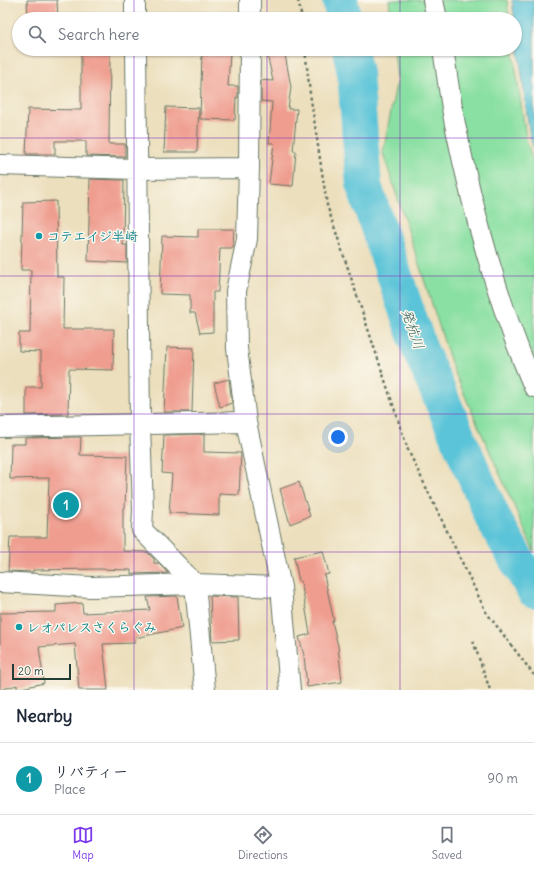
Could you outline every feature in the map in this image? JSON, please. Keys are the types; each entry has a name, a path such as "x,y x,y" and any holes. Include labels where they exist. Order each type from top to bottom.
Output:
{"street":[{"path":"135,0 135,12"},
{"path":"250,0 250,12"},
{"path":"433,0 436,12"},
{"path":"136,56 136,169 140,424 143,510 142,530 195,584 205,690"},
{"path":"250,56 247,239 236,290 237,348 246,422 281,587 290,690"},
{"path":"444,56 455,123 471,197 498,291 521,356 534,387"},
{"path":"0,165 136,169 249,168"},
{"path":"0,427 246,422"},
{"path":"0,582 91,587 195,584 281,587"}],"path":[{"path":"298,0 301,12"},
{"path":"306,56 327,205 408,450 486,612 534,675"},
{"path":"473,641 490,690"}],"green space":[{"path":"389,0 507,0 508,12 390,12"},
{"path":"395,56 514,56 526,138 534,165 534,551 453,369 383,153 397,79"}],"water":[{"path":"512,0 534,0 534,150 530,137 519,56 522,56 522,12 514,12"}],"building":[{"path":"27,0 57,0 58,12 28,12"},
{"path":"81,56 110,56 109,144 125,144 125,157 86,156 86,141 55,141 55,154 26,154 28,109 81,110"},
{"path":"202,56 230,56 228,86 238,86 235,120 200,119"},
{"path":"268,56 285,56 291,87 288,109 297,109 293,151 296,151 293,186 269,184 274,143 269,143 272,102 261,101 261,80 273,81"},
{"path":"166,107 199,108 197,152 164,152"},
{"path":"90,179 124,180 123,245 127,245 127,263 88,261"},
{"path":"56,201 57,277 64,277 63,329 114,329 113,370 69,369 68,414 26,415 26,387 41,387 41,352 19,351 19,333 30,333 31,270 21,270 23,202"},
{"path":"198,229 234,229 233,248 220,248 218,292 213,292 213,332 200,333 195,313 190,313 190,295 160,294 162,236 198,237"},
{"path":"167,347 194,348 192,412 164,412"},
{"path":"229,379 232,403 220,407 214,383"},
{"path":"164,435 204,435 204,452 241,453 239,495 219,494 219,515 169,513 172,474 162,473"},
{"path":"81,437 80,455 127,456 125,508 123,508 123,551 147,552 154,559 154,563 158,563 168,573 131,574 131,570 98,569 33,570 33,572 8,571 10,537 47,537 49,478 10,479 11,444 25,444 25,438"},
{"path":"299,482 310,516 290,524 280,489"},
{"path":"323,551 329,574 324,575 334,621 332,621 338,646 342,682 307,687 304,655 299,637 310,634 301,581 299,581 294,557"},
{"path":"177,596 182,628 135,638 135,643 103,644 108,690 79,690 75,644 39,647 44,683 17,689 17,685 0,690 0,613 56,612 56,605 82,603 83,613 150,610 147,597"},
{"path":"210,596 238,597 239,640 212,641"}],"waterway":[{"name":"発杭川","path":"340,0 343,12"},
{"name":"発杭川","path":"351,56 355,73 364,186 420,350 494,520 534,590"}],"place":[{"name":"コテエイジ半崎","path":"39,236"},
{"name":"リバティー","path":"66,505"},
{"name":"レオパレスさくらぐみ","path":"19,627"}]}
